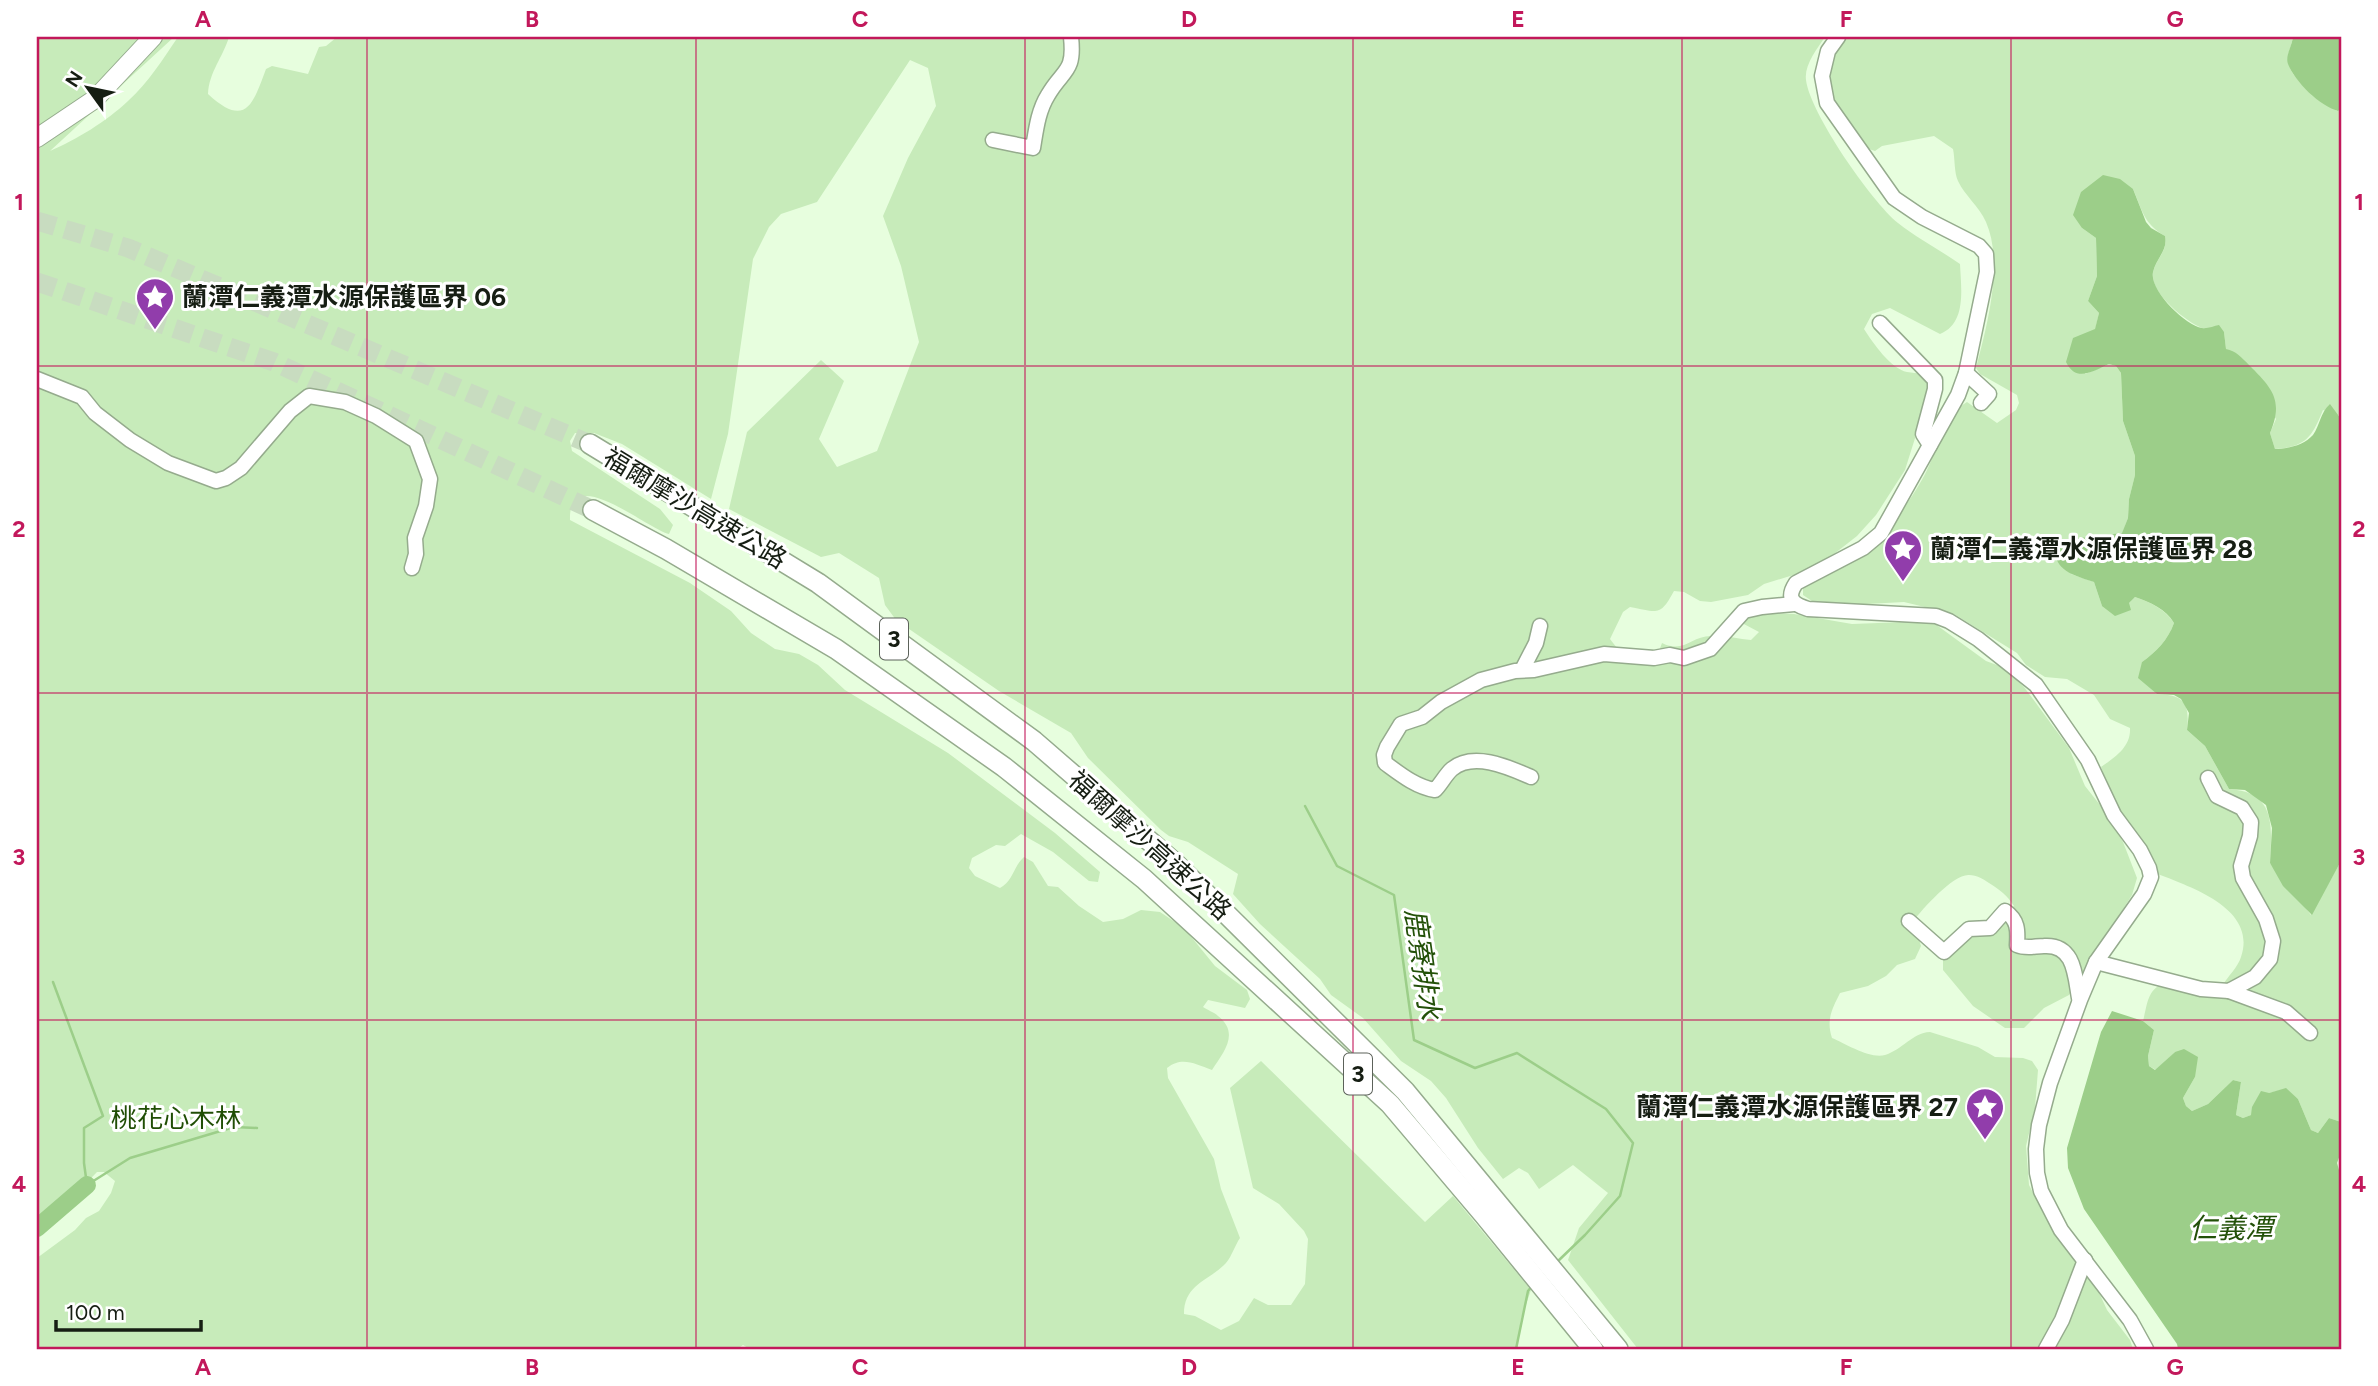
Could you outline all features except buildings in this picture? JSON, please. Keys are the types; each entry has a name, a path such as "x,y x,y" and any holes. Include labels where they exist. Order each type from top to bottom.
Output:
{"highway":[{"name":"福爾摩沙高速公路","path":"590,444 818,583 1034,741 1176,864 1405,1091 1589,1344"},
{"name":"福爾摩沙高速公路","path":"593,510 666,549 836,649 1004,768 1144,879 1390,1104 1602,1327 1618,1349"}],"main road":[{"path":"37,138 95,99 153,37"}],"street":[{"path":"993,140 1033,148 1038,118 1048,94 1064,76 1071,62 1071,37"},
{"path":"1794,604 1790,598 1796,583 1863,548 1881,533 1958,396 1966,373 1987,272 1986,254 1979,246 1922,217 1894,198 1826,103 1822,76 1828,51 1838,37"},
{"path":"1880,323 1935,380 1923,434 1930,445"},
{"path":"1966,373 1989,394 1981,403"},
{"path":"37,379 82,397 95,412 131,440 168,463 216,481 241,468 290,411 309,396 345,402 376,416 416,441 430,479 426,506 415,538 416,555 412,568"},
{"path":"1531,777 1500,764 1477,762 1460,764 1451,769 1435,790 1426,789 1385,763 1384,755 1401,724 1422,717 1441,702 1481,681 1604,654 1654,658 1670,655 1684,658 1710,649 1744,611 1762,607 1794,604 1808,609 1936,616 1978,639 2036,685 2088,760 2114,815 2140,850 2151,877 2144,894 2096,962 2050,1083 2036,1149 2041,1191 2061,1230 2130,1320 2146,1349"},
{"path":"1522,670 1536,643 1540,626"},
{"path":"2208,778 2217,796 2242,808 2251,822 2250,836 2241,866 2243,878 2266,919 2273,942 2270,959 2255,977 2229,991"},
{"path":"1909,921 1944,952 1969,929 1990,928 2005,911 2013,916 2018,927 2017,945 2023,948 2049,945 2063,949 2072,960 2080,1000"},
{"path":"2096,962 2201,989 2229,991 2286,1012 2310,1033"},
{"path":"2046,1349 2062,1320 2085,1260"}],"green space":[{"name":"桃花心木林","path":"37,37 174,37 50,151 91,129 120,108 149,79 178,37 229,37 211,79 208,94 231,110 240,111 252,102 266,69 272,66 308,74 319,47 326,46 337,37 1825,37 1809,63 1806,80 1818,113 1843,156 1886,212 1905,228 1960,264 1961,304 1955,322 1949,329 1940,334 1890,308 1872,314 1864,329 1883,355 1895,366 1907,372 1934,378 1905,470 1876,515 1857,536 1834,554 1800,573 1764,584 1748,595 1711,602 1700,601 1684,592 1674,591 1665,605 1657,611 1630,607 1623,612 1610,639 1629,659 1648,664 1655,662 1662,643 1676,647 1711,636 1751,640 1759,632 1742,623 1744,612 1794,614 1852,624 1931,621 1986,661 2005,668 2024,687 2069,748 2085,786 2108,815 2123,842 2137,878 2132,895 2069,995 2044,1008 2024,1028 2005,1028 1973,1006 1943,970 1943,960 1962,937 1980,931 2014,906 1997,888 1969,875 1962,876 1947,886 1913,921 1921,946 1915,959 1897,965 1886,976 1868,986 1840,993 1832,1010 1830,1026 1832,1038 1872,1055 1891,1053 1918,1035 1930,1032 1978,1047 1995,1057 2032,1061 2038,1070 2035,1108 2026,1146 2029,1185 2047,1220 2091,1275 2107,1310 2130,1340 2133,1349 1638,1349 1568,1260 1579,1228 1608,1193 1573,1165 1539,1189 1528,1173 1519,1168 1503,1179 1431,1081 1401,1061 1363,1018 1331,995 1320,979 1260,924 1233,894 1238,874 1188,842 1169,836 1161,830 1088,758 1071,733 999,691 896,620 885,605 879,578 839,553 821,557 729,509 747,432 821,360 844,381 819,439 837,467 877,451 919,342 901,266 883,216 908,158 936,106 928,68 910,60 817,202 781,214 769,227 753,259 728,434 711,499 622,444 594,433 575,433 570,441 572,451 660,509 673,525 669,534 595,497 582,497 573,503 570,520 690,583 731,611 751,633 775,649 799,654 818,665 845,690 948,753 1055,833 1100,872 1098,882 1089,881 1053,852 1021,834 1005,846 996,845 972,858 969,868 975,876 1000,888 1008,882 1024,857 1033,862 1048,886 1058,887 1079,906 1103,922 1123,919 1141,910 1160,912 1184,928 1215,966 1247,990 1250,999 1245,1008 1208,1000 1203,1007 1225,1022 1229,1036 1228,1043 1212,1070 1183,1062 1167,1068 1168,1078 1214,1159 1221,1189 1240,1238 1226,1263 1193,1289 1185,1304 1184,1314 1195,1316 1221,1330 1239,1321 1254,1298 1268,1305 1291,1305 1305,1284 1308,1239 1279,1204 1253,1188 1230,1088 1261,1061 1425,1222 1453,1196 1531,1290 1521,1319 1517,1349 750,1349 743,1345 737,1349 37,1349 37,1258 75,1230 86,1218 99,1211 111,1193 115,1181 104,1172 97,1172 37,1234"},
{"path":"1839,37 2293,37 2288,58 2293,74 2306,89 2337,111 2341,108 2341,419 2340,416 2323,410 2306,439 2294,446 2275,449 2270,433 2276,419 2226,349 2224,332 2202,328 2187,319 2162,297 2157,288 2153,272 2165,246 2165,236 2148,221 2133,189 2082,228 2096,238 2097,276 2088,301 2099,313 2085,374 2109,364 2116,366 2121,373 2123,421 2135,456 2135,475 2128,518 2122,534 2071,539 2071,574 2094,582 2102,606 2129,603 2135,597 2157,607 2174,623 2161,645 2142,662 2156,694 2173,696 2183,702 2187,713 2187,730 2205,746 2229,789 2256,797 2263,804 2270,824 2270,863 2311,915 2341,861 2341,1122 2329,1118 2318,1133 2311,1130 2298,1099 2286,1089 2269,1093 2251,1115 2243,1118 2236,1115 2241,1082 2233,1080 2208,1104 2192,1111 2183,1098 2195,1077 2175,1052 2156,1070 2149,1066 2148,1056 2154,1030 2143,1021 2148,999 2154,990 2163,984 2223,985 2240,961 2243,940 2239,925 2230,912 2216,901 2153,872 2132,834 2101,767 2125,746 2130,728 2110,719 2094,695 2067,679 2045,677 2026,665 2017,653 1954,614 1904,602 1829,606 1815,603 1803,595 1803,587 1860,551 1895,519 1920,484 1947,423 1959,408 1967,402 1997,423 2016,410 2019,403 2017,395 1980,374 1976,368 1992,295 1994,256 1986,222 1957,178 1953,149 1934,136 1882,146 1875,151 1869,149 1838,117 1826,81"}],"water":[{"path":"2293,37 2341,37 2341,108 2338,111 2316,99 2291,71 2287,58"},
{"path":"2103,175 2120,179 2133,189 2146,222 2165,236 2165,246 2153,272 2153,279 2162,297 2178,314 2195,325 2204,328 2219,325 2224,332 2226,349 2241,357 2269,388 2276,403 2270,433 2275,449 2296,446 2313,435 2330,404 2341,419 2341,861 2312,915 2283,886 2270,863 2272,828 2266,805 2245,790 2229,789 2205,746 2187,730 2189,713 2181,699 2174,695 2157,694 2138,678 2142,662 2157,650 2168,635 2174,623 2171,618 2157,607 2135,597 2129,603 2131,610 2115,616 2102,606 2094,582 2062,568 2056,556 2056,549 2071,539 2122,533 2128,518 2135,475 2135,456 2123,421 2121,373 2116,366 2109,364 2080,374 2066,362 2073,338 2095,329 2099,313 2088,301 2097,276 2096,238 2082,228 2073,215 2081,192"},
{"name":"仁義潭","path":"2112,1011 2143,1021 2154,1030 2148,1056 2149,1066 2155,1070 2175,1052 2184,1049 2198,1057 2195,1077 2183,1098 2192,1111 2208,1104 2233,1080 2241,1082 2236,1115 2243,1118 2251,1115 2252,1107 2261,1091 2269,1093 2286,1088 2298,1099 2311,1130 2318,1133 2329,1118 2341,1122 2341,1152 2337,1163 2341,1177 2341,1349 2178,1349 2084,1209 2068,1168 2067,1148 2101,1032"}],"waterway":[{"name":"鹿寮排水","path":"1305,806 1337,866 1394,895 1414,1040 1475,1068 1517,1053 1606,1109 1633,1143 1620,1196 1557,1262"},
{"path":"53,982 103,1116 84,1128 87,1185 130,1158 234,1127 257,1128"},
{"path":"37,1228 87,1185"},
{"name":"鹿寮排水","path":"1516,1349 1528,1291 1532,1286"}],"tunnel":[{"path":"37,221 128,248 590,444"},
{"path":"37,282 274,362 593,510"}],"place":[{"name":"蘭潭仁義潭水源保護區界 06","path":"155,331"},
{"name":"蘭潭仁義潭水源保護區界 28","path":"1903,583"},
{"name":"蘭潭仁義潭水源保護區界 27","path":"1985,1141"}]}
